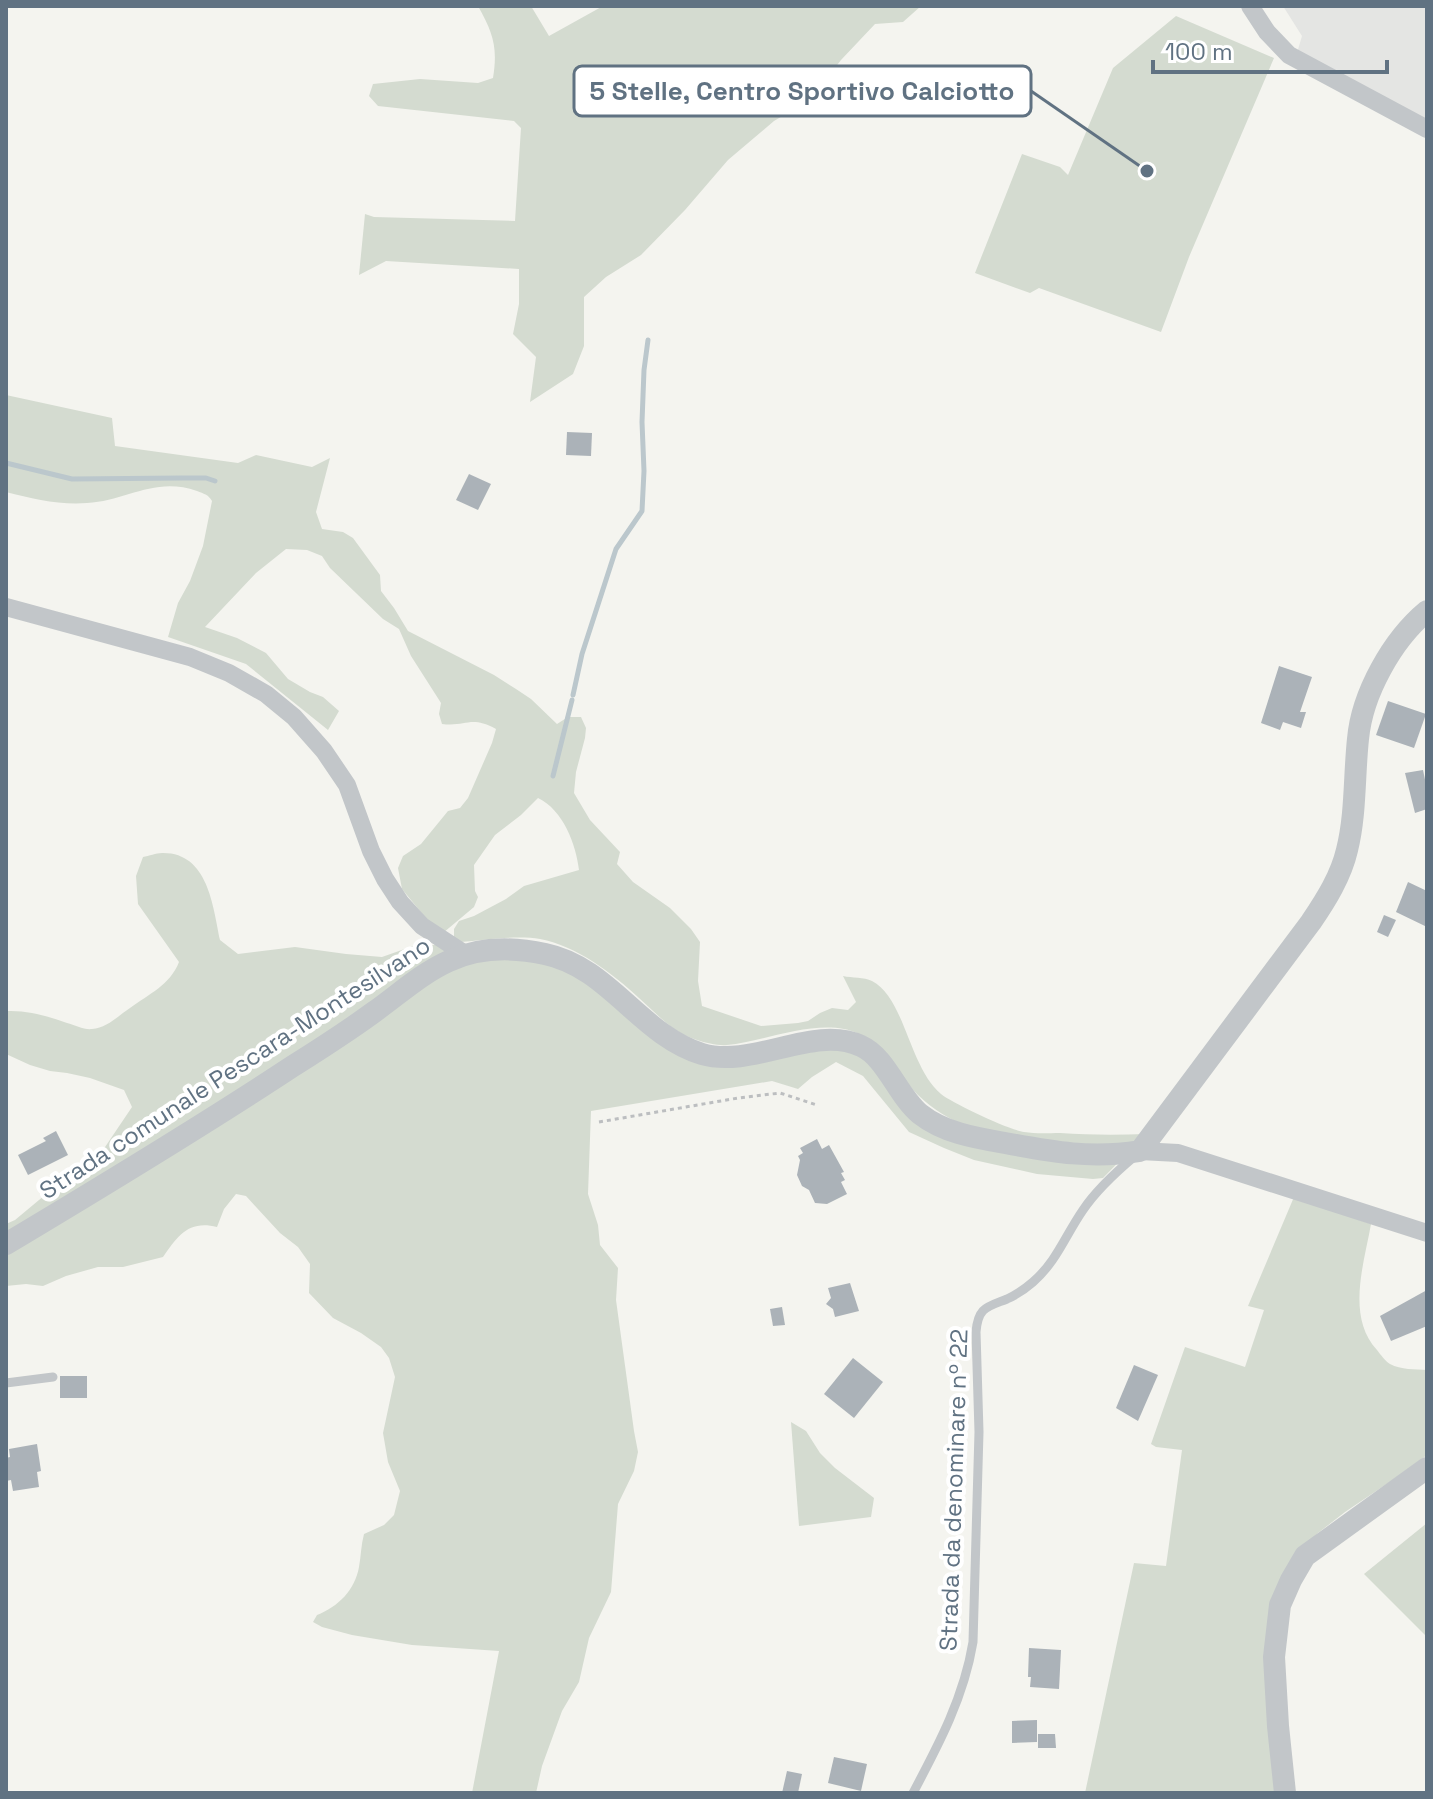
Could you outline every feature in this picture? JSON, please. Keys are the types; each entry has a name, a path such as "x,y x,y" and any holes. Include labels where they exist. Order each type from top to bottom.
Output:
{"street":[{"path":"1250,6 1267,32 1289,55 1427,129"},
{"path":"6,607 190,657 229,673 266,694 294,717 324,751 347,785 371,851 400,902 422,926 465,954"},
{"path":"1140,1151 1311,922 1332,887 1345,858 1351,833 1358,737 1364,707 1397,644 1408,628 1427,611"},
{"name":"Strada comunale Pescara-Montesilvano","path":"6,1244 188,1135 372,1014 426,974 465,954 481,951 527,951 566,961 600,980 651,1026 683,1046 705,1055 747,1056 841,1039 860,1045 878,1059 902,1095 920,1114 943,1127 969,1136 1076,1155 1140,1151"},
{"path":"1140,1151 1178,1153 1427,1233"},
{"path":"1285,1793 1274,1657 1280,1605 1305,1556 1427,1468"}],"lane":[{"name":"Strada da denominare nº 22","path":"913,1793 949,1724 967,1674 973,1642 979,1432 978,1321 985,1308 1020,1292 1044,1271 1063,1246 1091,1198 1140,1151"},
{"path":"6,1383 53,1377"}],"path":[{"path":"599,1122 780,1093 817,1105"}],"shaded area":[{"path":"478,6 531,6 549,36 603,6 921,6 903,22 875,24 841,60 811,99 774,121 728,160 641,255 606,277 584,297 584,346 573,374 530,402 536,357 513,334 519,304 519,269 386,261 359,275 365,214 374,217 515,221 521,128 514,121 378,106 369,96 373,84 420,79 478,83 493,78 493,40"},
{"path":"1283,6 1427,6 1427,120 1297,53 1302,36"},
{"path":"1176,16 1274,58 1189,257 1161,332 1039,288 1030,293 975,273 1022,154 1060,167 1068,175 1113,68"},
{"path":"6,395 112,418 115,446 238,463 256,455 312,467 330,458 316,512 322,529 343,532 353,538 380,575 381,591 408,631 494,675 531,699 557,724 568,717 581,717 586,728 574,793 590,820 620,852 617,864 633,882 670,908 700,942 698,981 702,1006 761,1026 798,1023 832,1008 848,1010 856,1002 843,976 869,980 883,990 892,1002 930,1082 941,1094 956,1103 1024,1132 1146,1134 1103,1178 1037,1174 974,1160 909,1132 863,1076 836,1062 798,1089 772,1081 591,1111 588,1194 598,1225 600,1245 618,1268 616,1300 638,1452 634,1471 618,1504 611,1592 589,1638 579,1682 562,1711 542,1766 536,1793 472,1793 499,1651 412,1645 352,1635 313,1622 317,1615 338,1602 354,1583 364,1534 384,1525 394,1515 400,1491 388,1462 383,1433 395,1377 389,1358 381,1347 333,1318 309,1293 310,1264 298,1247 280,1233 246,1196 236,1194 224,1209 217,1227 191,1228 179,1236 163,1257 123,1267 98,1267 43,1286 6,1286 6,1224 83,1170 101,1153 132,1107 124,1090 90,1078 30,1065 6,1054 6,1011 30,1013 83,1028 97,1028 112,1021 165,983 179,962 138,904 136,876 143,857 162,853 177,855 199,871 211,897 220,940 238,954 295,947 382,957 416,945 442,945 560,964 673,1049 841,1044 854,1047 895,1093 969,1129 924,1100 884,1053 859,1034 828,1028 794,1031 727,1045 708,1043 673,1028 606,970 567,948 531,938 461,942 454,939 454,929 459,921 506,899 524,886 579,870 567,829 555,811 538,798 495,835 474,865 478,897 474,907 443,933 429,922 402,889 398,868 403,856 421,844 448,811 460,808 468,798 496,729 474,722 442,724 439,714 441,703 411,656 399,629 383,619 330,568 322,556 307,550 286,549 256,573 205,627 237,638 266,653 288,679 323,697 339,711 328,730 246,664 168,637 178,603 203,546 212,501 206,494 168,486 101,501 77,503 46,501 6,492"},
{"path":"1294,1197 1371,1224 1360,1289 1362,1322 1368,1336 1388,1363 1427,1370 1427,1455 1318,1533 1303,1548 1278,1591 1286,1726 1294,1793 1085,1793 1134,1563 1166,1566 1182,1450 1151,1444 1185,1347 1245,1367 1264,1310 1248,1306"},
{"path":"791,1422 806,1431 820,1453 835,1468 874,1498 871,1517 799,1526"},
{"path":"1427,1523 1427,1637 1364,1574"}],"building":[{"path":"567,432 592,433 591,456 566,455"},
{"path":"469,474 491,484 478,510 456,500"},
{"path":"1279,666 1312,677 1300,712 1306,712 1301,728 1283,722 1280,730 1261,723"},
{"path":"1388,701 1426,714 1414,748 1376,735"},
{"path":"1423,770 1427,809 1415,813 1405,773"},
{"path":"1408,882 1427,891 1427,927 1396,912"},
{"path":"1384,915 1396,920 1388,937 1377,932"},
{"path":"56,1131 68,1155 28,1175 18,1155 46,1141 43,1138"},
{"path":"817,1139 822,1149 829,1145 844,1172 841,1173 845,1180 841,1182 847,1194 827,1204 815,1203 797,1175 798,1156 803,1153 800,1148"},
{"path":"850,1283 859,1311 835,1317 833,1309 826,1304 831,1298 828,1288"},
{"path":"1427,1290 1427,1326 1391,1341 1380,1316"},
{"path":"782,1307 785,1325 773,1326 770,1309"},
{"path":"853,1358 883,1382 854,1418 824,1394"},
{"path":"1134,1365 1158,1375 1138,1421 1116,1408"},
{"path":"60,1376 87,1376 87,1398 60,1398"},
{"path":"37,1444 41,1471 37,1472 39,1487 13,1491 11,1480 6,1481 9,1449"},
{"path":"1029,1648 1061,1650 1059,1689 1030,1687"},
{"path":"1037,1720 1037,1742 1012,1743 1012,1721"},
{"path":"1038,1734 1055,1734 1056,1748 1038,1748"},
{"path":"834,1757 867,1764 861,1791 828,1783"},
{"path":"787,1771 802,1774 798,1793 782,1793"}],"waterway":[{"path":"573,695 582,654 616,549 642,511 642,422 648,340"},
{"path":"6,463 72,479 206,478 215,481"},
{"path":"553,776 572,700"}],"place":[{"name":"5 Stelle, Centro Sportivo Calciotto","path":"1147,171"}]}
